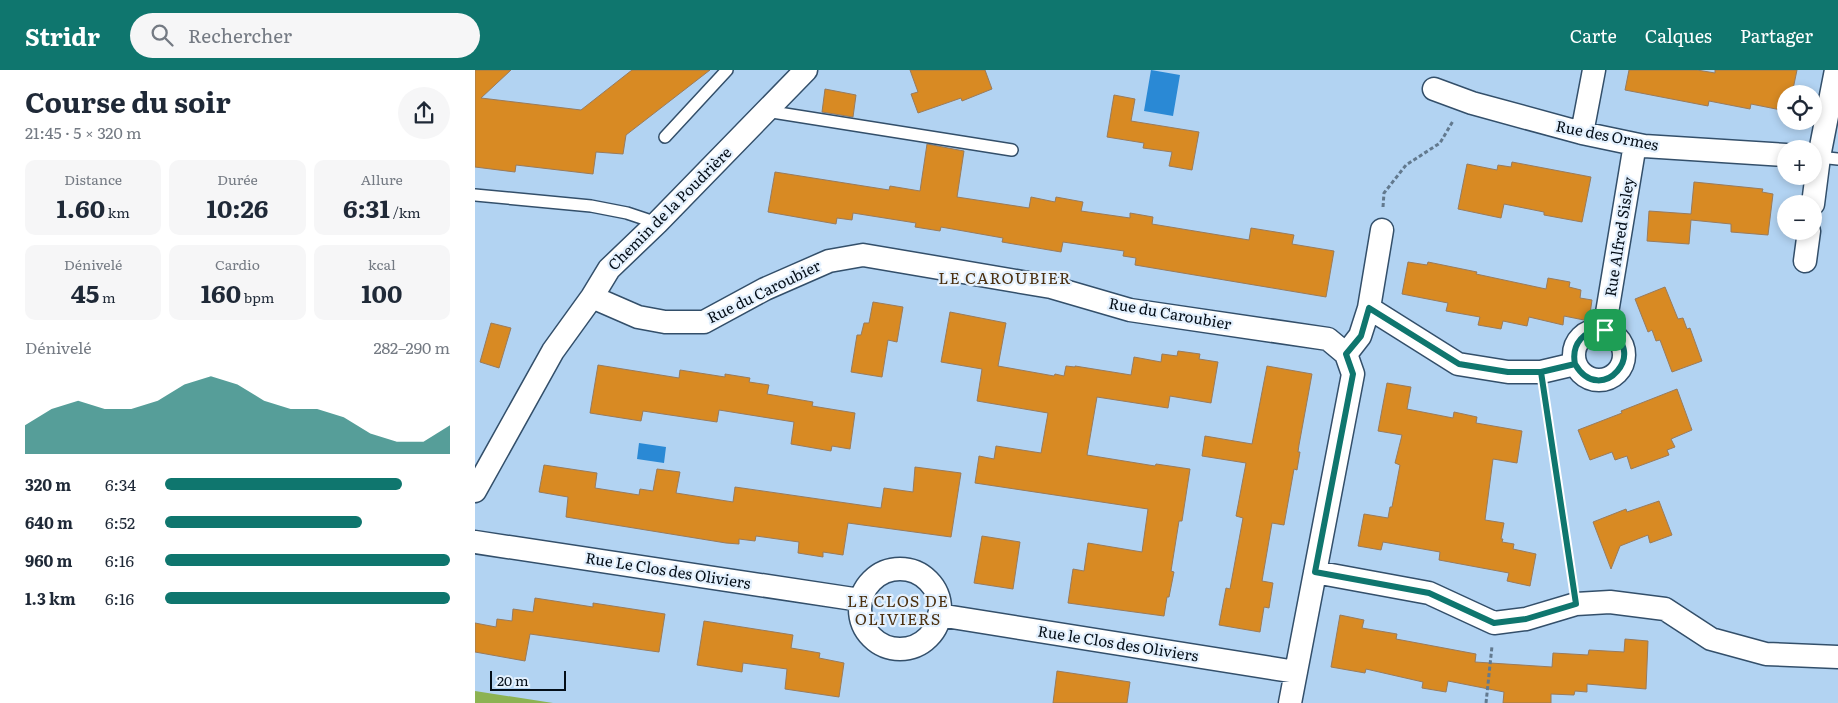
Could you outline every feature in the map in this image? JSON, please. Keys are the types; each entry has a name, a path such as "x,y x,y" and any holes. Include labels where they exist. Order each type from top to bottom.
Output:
{"street":[{"name":"Chemin de la Poudrière","path":"475,491 553,351 592,297 609,269 657,224 806,70"},
{"path":"1582,134 1595,70"},
{"path":"1815,195 1824,157 1836,70"},
{"name":"Rue des Ormes","path":"1434,89 1582,134 1635,144 1777,154"},
{"name":"Rue Alfred Sisley","path":"1605,330 1635,144"},
{"path":"1290,703 1353,374 1346,354 1361,336 1369,308 1382,230"},
{"path":"1805,261 1808,240"},
{"name":"Rue du Caroubier","path":"592,297 637,317 665,322 704,322 765,290 829,261 863,255 1051,287 1130,310 1328,339 1346,354"},
{"path":"1369,308 1459,364 1508,372 1541,372 1575,364"},
{"path":"1605,330 1619,340 1623,347 1624,356 1618,372 1603,380 1594,380 1579,372 1573,356 1577,342 1589,332 1605,330"},
{"name":"Rue Le Clos des Oliviers","path":"475,542 860,600"},
{"path":"900,569 914,571 925,578 934,588 939,601 939,615 935,627 928,638 917,645 905,649 892,649 880,644 870,636 863,625 859,613 860,600 866,587 875,577 887,571 900,569"},
{"path":"1315,572 1429,593 1494,623 1526,619 1576,604 1611,602 1665,609 1711,639 1757,652 1766,654 1838,656"},
{"name":"Rue le Clos des Oliviers","path":"939,615 1296,672"}],"lane":[{"path":"665,137 727,70"},
{"path":"766,112 1012,150"},
{"path":"475,194 591,206 627,213 657,224"}],"path":[{"path":"1382,230 1384,193 1406,165 1440,143 1455,118 1472,102"},
{"path":"1541,372 1576,604"},
{"path":"1486,703 1494,623"}],"green space":[{"path":"475,691 553,703 475,703"}],"water":[{"path":"1151,70 1180,75 1173,116 1144,111"},
{"path":"639,443 666,447 664,463 637,459"}],"building":[{"path":"475,70 511,70 481,98 581,110 632,70 710,70 626,135 623,154 596,152 593,174 516,165 515,172 475,167"},
{"path":"910,70 985,70 992,89 962,101 961,98 918,113 911,94 918,92"},
{"path":"1629,70 1697,70 1715,73 1715,70 1797,70 1794,85 1777,85 1777,109 1751,104 1750,109 1709,101 1708,106 1625,90"},
{"path":"825,89 856,95 853,117 822,112"},
{"path":"1114,95 1135,99 1131,121 1199,132 1192,170 1169,166 1172,152 1143,148 1144,143 1107,137"},
{"path":"927,144 964,151 957,197 1029,208 1031,197 1055,202 1056,197 1083,202 1081,211 1130,218 1130,213 1153,217 1152,224 1249,240 1251,228 1294,235 1292,244 1334,251 1326,297 1135,265 1136,258 1123,256 1124,251 1063,242 1061,252 1002,242 1003,238 941,227 940,231 915,227 916,223 853,213 852,220 837,218 836,224 768,212 775,172 889,190 890,186 920,191"},
{"path":"1512,162 1591,177 1582,222 1544,215 1544,212 1504,204 1501,218 1458,209 1467,164 1497,170 1498,165 1511,167"},
{"path":"1694,182 1763,189 1762,192 1773,194 1768,235 1731,232 1731,224 1691,220 1689,244 1647,241 1649,211 1691,214"},
{"path":"1408,262 1427,265 1428,262 1546,289 1548,278 1570,282 1569,287 1581,290 1580,298 1592,300 1589,321 1564,316 1563,325 1529,317 1527,326 1503,321 1501,329 1478,325 1480,317 1446,311 1448,303 1402,294"},
{"path":"1665,287 1678,319 1683,318 1687,329 1690,328 1702,361 1672,372 1660,340 1656,341 1652,330 1648,332 1635,299"},
{"path":"873,302 903,307 897,342 888,340 882,377 851,372 857,335 861,335 864,323 869,323"},
{"path":"950,312 1006,323 998,366 1054,376 1055,374 1064,376 1066,366 1131,375 1134,357 1161,362 1162,354 1177,356 1178,351 1200,354 1199,359 1218,362 1211,403 1170,396 1168,408 1097,397 1087,455 1155,466 1156,464 1190,469 1182,521 1179,521 1171,571 1174,572 1164,616 1068,603 1073,569 1084,571 1088,543 1142,552 1148,509 975,483 979,456 994,459 996,446 1041,453 1048,413 977,401 982,369 941,362"},
{"path":"491,323 511,328 499,368 480,362"},
{"path":"598,365 679,378 680,370 725,377 725,374 750,378 749,382 769,385 767,394 813,402 812,406 855,413 850,449 832,446 831,451 791,444 794,422 719,410 717,422 643,411 641,421 590,413"},
{"path":"1267,366 1312,374 1299,445 1298,452 1300,452 1297,470 1294,469 1284,525 1272,523 1262,581 1273,583 1269,608 1264,607 1260,632 1219,625 1226,588 1230,589 1243,518 1236,516 1246,463 1202,456 1205,436 1252,444"},
{"path":"1387,383 1411,387 1407,409 1453,418 1454,412 1477,417 1476,423 1522,431 1517,463 1493,459 1485,520 1504,523 1502,542 1514,544 1513,549 1536,554 1530,586 1507,581 1509,573 1439,560 1440,552 1383,542 1381,550 1358,546 1364,514 1388,518 1400,465 1395,463 1402,435 1378,431"},
{"path":"1677,389 1692,430 1671,439 1675,447 1667,450 1669,455 1631,469 1627,456 1615,460 1612,452 1590,460 1578,430"},
{"path":"544,465 597,473 595,488 639,495 640,489 653,491 657,469 680,472 676,493 733,502 735,487 881,508 884,488 913,492 915,467 961,473 951,537 848,523 843,555 823,552 823,557 798,553 799,542 756,536 755,541 739,539 739,544 726,543 566,517 568,497 539,492"},
{"path":"1659,501 1672,535 1650,543 1648,535 1620,546 1611,569 1593,522 1626,509 1627,512"},
{"path":"982,536 1020,542 1013,589 974,583"},
{"path":"535,598 593,607 593,603 665,614 659,652 530,634 525,661 475,652 475,623 496,627 497,619 512,621 513,609 533,612"},
{"path":"1340,615 1364,620 1362,628 1397,634 1396,639 1476,654 1475,662 1552,667 1553,653 1588,655 1589,650 1624,652 1625,639 1648,641 1646,689 1587,684 1587,692 1575,691 1574,695 1551,694 1551,703 1503,703 1504,692 1448,681 1446,692 1422,688 1423,682 1366,669 1365,673 1331,667"},
{"path":"704,621 793,635 791,648 820,653 819,658 844,663 839,697 785,689 787,669 743,663 742,672 697,665"},
{"path":"1057,671 1130,682 1127,703 1053,703"}],"district":[{"name":"LE CAROUBIER","path":"1005,278"},
{"name":"LE CLOS DE OLIVIERS","path":"898,610"}],"route":[{"path":"1605,330 1589,332 1582,336 1574,349 1575,364 1541,372 1508,372 1459,364 1369,308 1361,336 1346,354 1353,374 1315,572 1429,593 1494,623 1526,619 1576,604 1541,372 1575,364 1579,372 1594,380 1603,380 1611,377 1618,372 1622,365 1623,347 1613,334 1605,330"}]}
